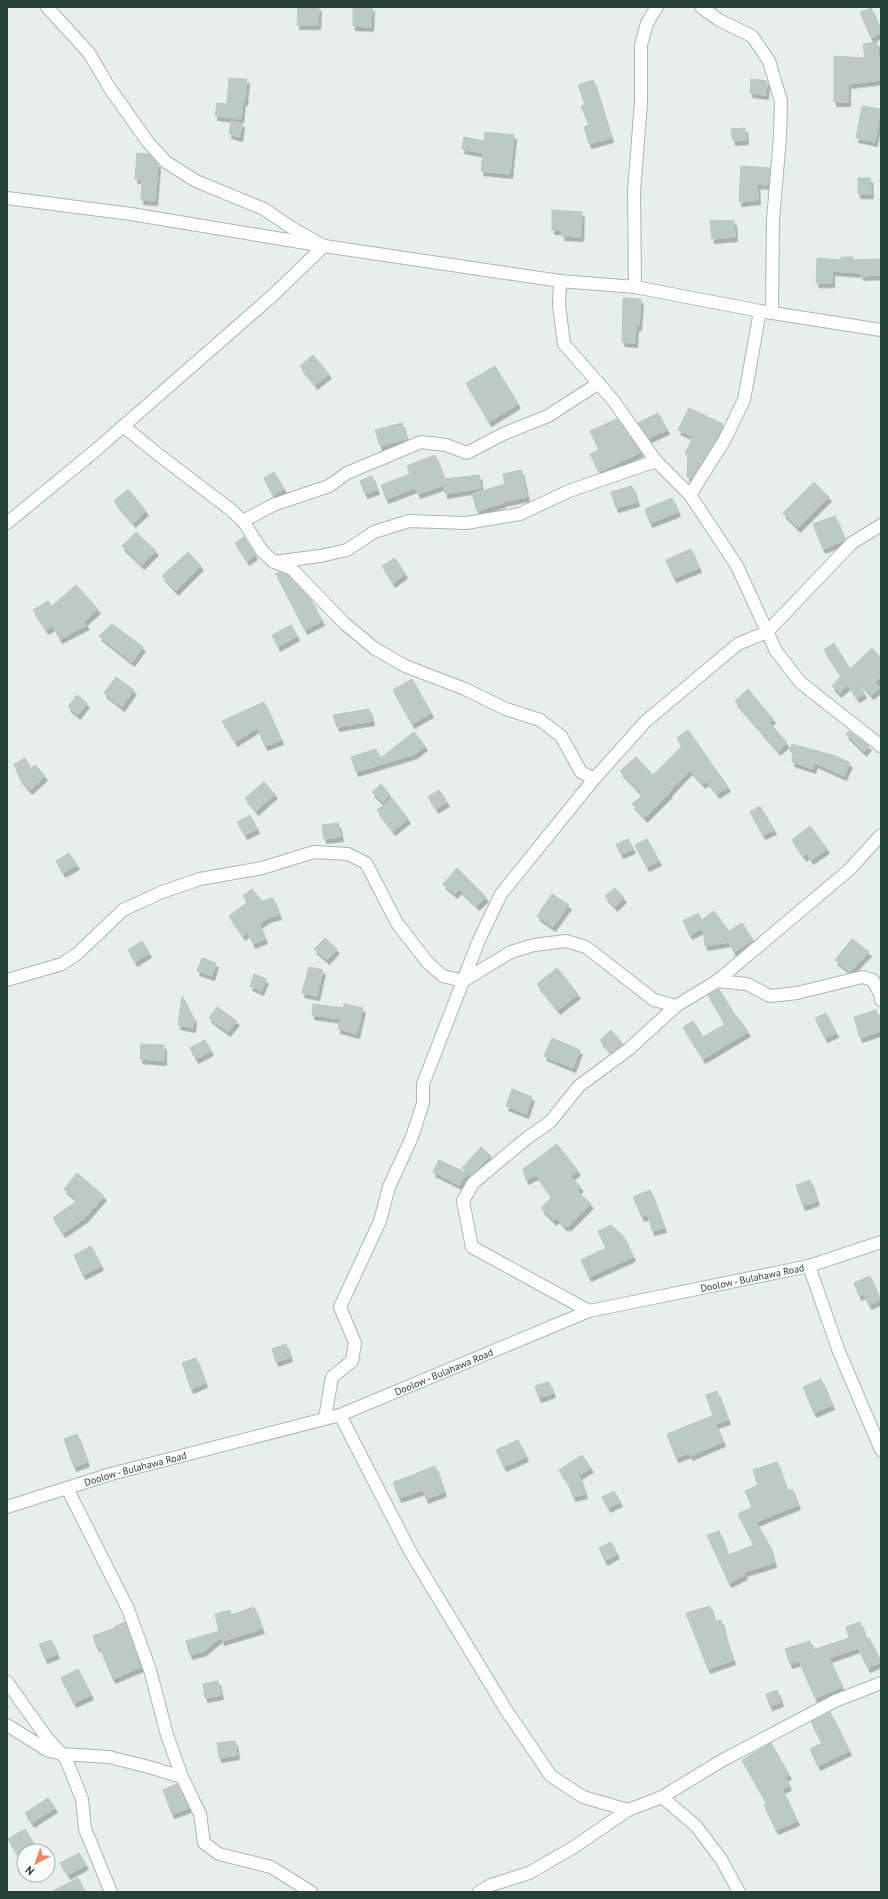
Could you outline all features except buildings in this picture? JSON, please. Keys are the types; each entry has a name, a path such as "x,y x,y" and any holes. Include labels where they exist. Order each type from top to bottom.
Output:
{"street":[{"path":"47,7 88,53 146,141 166,162 196,181 264,209 292,228 324,246"},
{"path":"636,287 634,191 641,102 641,46 647,23 657,7"},
{"path":"701,7 719,20 752,36 769,61 780,101 780,137 772,220 772,313"},
{"path":"7,198 131,214 324,246 560,281 636,287 760,311 881,330"},
{"path":"7,523 29,507 124,426 271,297 324,246"},
{"path":"560,281 559,305 564,344 613,400 656,462 690,495 737,566 776,651 801,683 881,746"},
{"path":"690,495 724,441 744,400 760,311"},
{"path":"243,521 273,505 329,486 347,473 421,442 446,445 467,453 502,434 548,416 598,383"},
{"path":"124,426 243,521 262,551 274,562 292,569 344,623 374,648 405,666 465,689 506,709 540,720 561,736 581,772 594,779"},
{"path":"274,562 320,556 347,550 374,532 409,522 466,523 520,514 569,491 656,462"},
{"path":"325,1418 332,1377 352,1361 356,1343 340,1307 380,1221 390,1187 412,1137 423,1102 423,1084 479,940 501,894 594,779 646,721 738,644 767,632 852,543 881,525"},
{"path":"589,1311 472,1247 462,1201 473,1183 527,1138 550,1122 579,1086 629,1048 676,1006 717,981 849,870 881,834"},
{"path":"7,980 62,964 78,953 124,910 162,892 200,879 262,868 314,852 348,854 366,863 397,923 428,963 443,976 463,981 511,952 534,945 566,941 586,946 654,1000 676,1006"},
{"path":"717,981 747,984 770,996 797,993 862,977 873,980 881,1000"},
{"name":"Doolow - Bulahawa Road","path":"7,1507 110,1474 340,1415 589,1311 809,1266 881,1242"},
{"path":"809,1266 838,1349 881,1450"},
{"path":"340,1415 411,1553 506,1710 551,1776 583,1797 628,1810"},
{"path":"67,1488 128,1609 150,1670 167,1735 182,1777 200,1814 204,1842 219,1854 271,1867 311,1892"},
{"path":"7,1682 47,1738 66,1760 82,1799 84,1829 111,1892"},
{"path":"479,1892 491,1885 529,1873 574,1847 628,1810 662,1797 721,1761 836,1701 881,1683"},
{"path":"7,1725 48,1750 62,1754 109,1757 182,1777"},
{"path":"662,1797 696,1826 721,1860 739,1892"}]}
